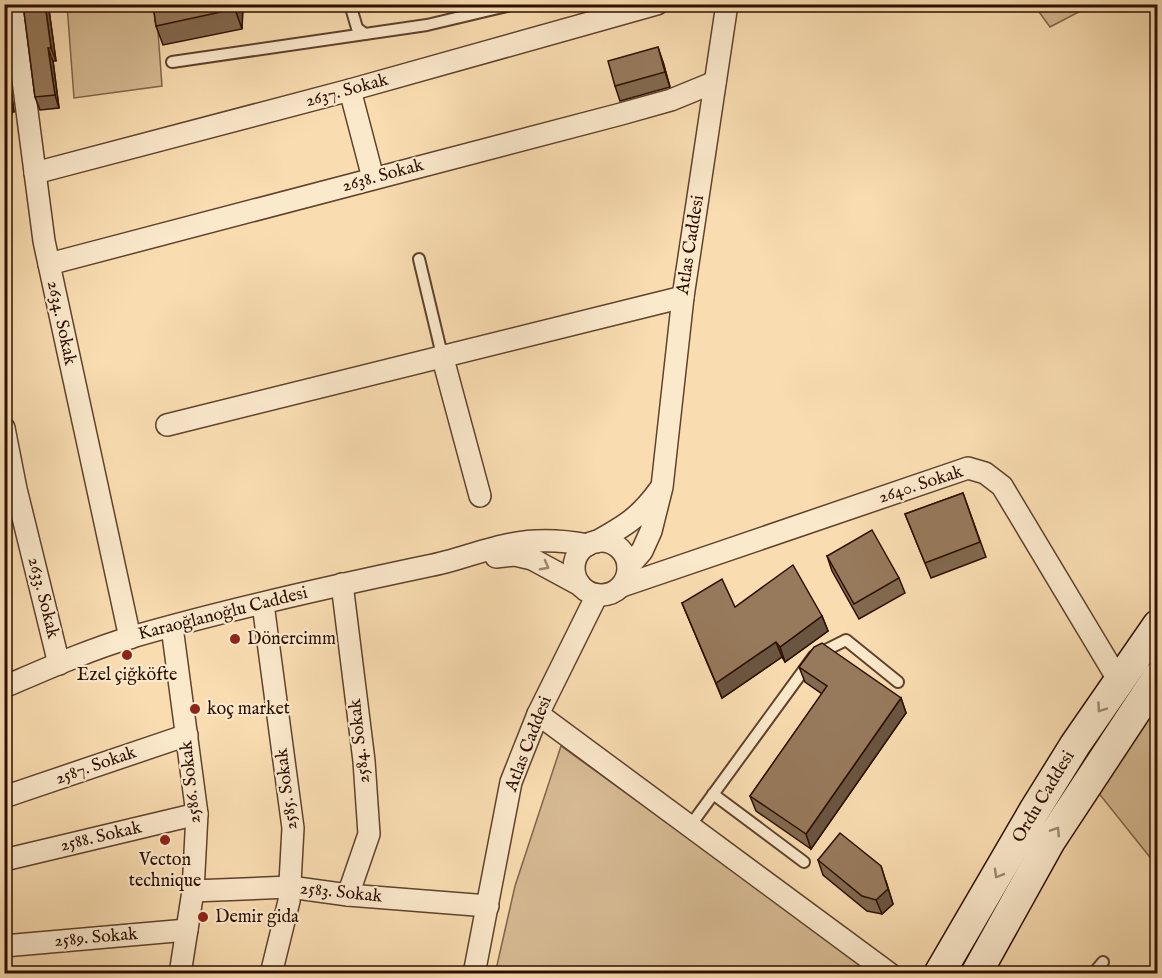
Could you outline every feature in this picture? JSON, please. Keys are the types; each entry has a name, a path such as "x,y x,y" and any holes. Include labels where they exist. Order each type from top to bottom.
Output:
{"main road":[{"name":"Ordu Caddesi","path":"939,974 1075,745 1158,625"},
{"name":"Ordu Caddesi","path":"976,974 1050,841 1158,677"}],"street":[{"name":"2634. Sokak","path":"14,4 44,241 130,638"},
{"name":"2637. Sokak","path":"35,173 350,90 657,4"},
{"name":"Atlas Caddesi","path":"625,576 642,551 651,531 662,486 683,297 727,4"},
{"name":"2638. Sokak","path":"49,264 671,100 715,82"},
{"path":"350,90 373,178"},
{"path":"167,425 683,297"},
{"path":"442,356 480,496"},
{"name":"2633. Sokak","path":"4,428 16,489 59,664"},
{"name":"2640. Sokak","path":"625,576 969,468 985,473 1002,486 1119,681"},
{"path":"588,590 574,568 581,551 632,521 646,509 662,486"},
{"path":"543,541 592,544 605,542 621,550 625,576 610,594 588,590 532,559 515,555 448,562 511,544 543,541"},
{"name":"Karaoğlanoğlu Caddesi","path":"4,687 130,638 342,584 448,562"},
{"name":"2584. Sokak","path":"342,584 364,761 369,834 348,895"},
{"name":"Atlas Caddesi","path":"474,974 511,782 588,590"},
{"name":"2585. Sokak","path":"263,604 293,828 289,901 271,974"},
{"name":"2586. Sokak","path":"172,627 198,814 193,891 180,974"},
{"path":"538,714 890,974"},
{"name":"2587. Sokak","path":"4,797 187,735"},
{"name":"2588. Sokak","path":"4,860 198,814"},
{"name":"2583. Sokak","path":"193,891 290,887 348,895 488,906"},
{"name":"2589. Sokak","path":"4,946 187,930"}],"lane":[{"path":"350,4 357,28 365,34"},
{"path":"172,62 427,25 515,4"},
{"path":"419,259 442,356"},
{"path":"690,826 814,657 846,640 898,681"},
{"path":"713,794 804,862"},
{"path":"1093,974 1103,962"}],"shaded area":[{"path":"67,5 156,5 162,86 74,98"},
{"path":"1034,5 1092,5 1050,27"},
{"path":"1157,703 1157,866 1097,791"},
{"path":"561,746 875,973 495,974 515,886"}],"building":[{"path":"23,4 45,4 51,48 48,48 55,95 35,97"},
{"path":"153,4 235,4 235,9 156,26"},
{"path":"658,47 665,72 615,86 608,61"},
{"path":"4,58 10,100 4,104"},
{"path":"963,493 980,542 925,563 905,514"},
{"path":"872,530 899,578 854,604 827,556"},
{"path":"793,565 822,616 780,647 776,642 716,683 682,603 722,579 735,607"},
{"path":"822,643 901,698 806,834 750,796 827,686 799,667 814,647"},
{"path":"840,833 881,866 888,889 876,900 862,896 818,860"}],"place":[{"name":"Dönercimm","path":"235,639"},
{"name":"Ezel çiğköfte","path":"127,655"},
{"name":"koç market","path":"195,709"},
{"name":"Vecton technique","path":"165,840"},
{"name":"Demir gida","path":"203,917"}]}
